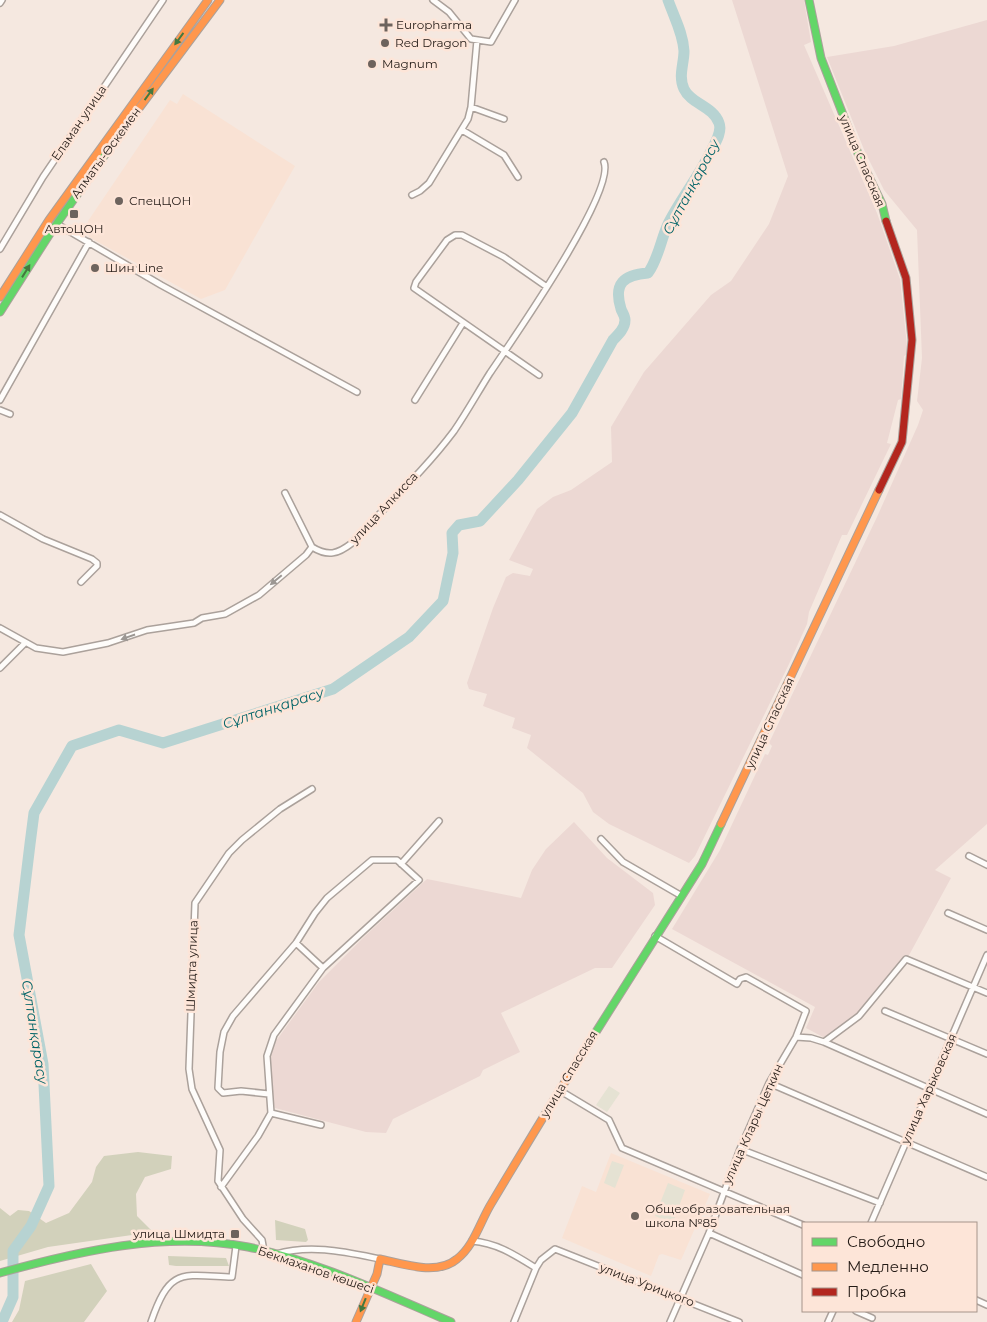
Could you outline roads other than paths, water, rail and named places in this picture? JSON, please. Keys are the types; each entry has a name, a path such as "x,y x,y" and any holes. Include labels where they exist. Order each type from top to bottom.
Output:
{"street":[{"name":"Еламан улица","path":"0,249 43,177 163,0"},
{"name":"Алматы-Өскемен","path":"0,297 50,220 208,0"},
{"name":"Алматы-Өскемен","path":"0,312 56,224 132,117 220,0"},
{"path":"433,0 449,12 471,39 491,42 514,0"},
{"name":"улица Спасская","path":"380,1259 425,1268 439,1268 457,1260 472,1241 488,1209 560,1090 680,895 702,864 902,442 912,340 906,278 892,242 882,204 856,148 821,58 809,0"},
{"path":"412,194 420,191 429,183 462,130 471,107 477,40"},
{"path":"471,107 504,119"},
{"path":"462,130 504,155 518,177"},
{"name":"улица Алкисса","path":"312,548 331,555 342,551 352,543 427,463 454,430 547,286 598,197 605,176 604,162"},
{"path":"56,224 161,285 357,392"},
{"path":"539,374 505,353 414,288 416,282 447,240 455,235 462,235 504,257 547,286"},
{"path":"0,400 89,242"},
{"path":"415,400 463,323"},
{"path":"0,410 10,414"},
{"path":"0,628 26,643 50,652 63,652 108,643 147,630 194,623 202,618 225,614 259,595 312,548 285,493"},
{"path":"0,515 43,539 92,559 97,566 80,582"},
{"path":"0,668 26,643"},
{"name":"Шмидта улица","path":"221,1187 217,1175 221,1159 220,1150 192,1089 189,1069 195,903 229,853 242,840 280,809 312,789"},
{"path":"401,864 438,821"},
{"path":"601,839 623,862 680,895"},
{"path":"969,856 987,865"},
{"path":"264,1252 262,1240 243,1219 221,1187 258,1136 271,1113 268,1094 267,1056 269,1044 323,968 419,880 397,860 372,860 327,898 315,913 296,944 233,1016 224,1032 220,1052 218,1088 223,1092 242,1091 268,1094"},
{"path":"948,913 987,930"},
{"name":"улица Клары Цеткин","path":"655,936 737,984 740,979 746,978 806,1011 796,1037 768,1082 740,1149 709,1233 670,1322"},
{"path":"296,944 323,968"},
{"name":"улица Харьковская","path":"871,1222 987,955"},
{"path":"824,1042 859,1016 881,987 908,960 987,993"},
{"path":"885,1011 987,1054"},
{"path":"796,1037 824,1042 987,1114"},
{"path":"768,1082 987,1177"},
{"path":"560,1090 609,1120 622,1148 802,1225"},
{"path":"271,1113 321,1125"},
{"path":"740,1149 880,1203"},
{"path":"709,1233 802,1276"},
{"path":"472,1241 485,1242 503,1248 536,1268 514,1322"},
{"name":"Бекмаханов көшесі","path":"0,1272 94,1249 132,1243 170,1242 236,1246 276,1254 370,1288 451,1322"},
{"path":"151,1322 159,1298 167,1287 176,1280 191,1274 232,1277 236,1246"},
{"path":"276,1254 288,1251 317,1249 335,1250 380,1259 377,1274 356,1322"},
{"name":"улица Урицкого","path":"536,1268 541,1260 555,1250 739,1322"},
{"path":"858,1312 872,1318"}],"waterway":[{"name":"Сұлтанқарасу","path":"2,1322 13,1297 13,1251 31,1226 49,1186 43,1064 19,935 34,813 72,746 119,730 163,743 333,689 409,637 443,601 453,553 452,533 459,525 480,521 518,480 572,413 613,340 624,326 625,319 618,293 622,282 627,278 648,273 657,256 668,224 719,135 720,127 716,117 687,94 682,84 683,44 668,0"}],"place":[{"name":"Europharma","path":"386,25"},
{"name":"Red Dragon","path":"385,43"},
{"name":"Magnum","path":"372,64"},
{"name":"СпецЦОН","path":"119,201"},
{"name":"АвтоЦОН","path":"74,214"},
{"name":"Шин Line","path":"95,268"},
{"name":"Общеобразовательная школа №85","path":"635,1216"},
{"name":"улица Шмидта","path":"235,1234"}]}
